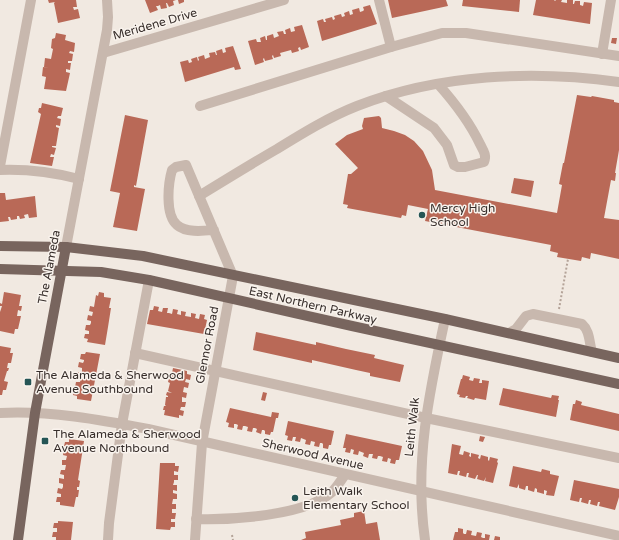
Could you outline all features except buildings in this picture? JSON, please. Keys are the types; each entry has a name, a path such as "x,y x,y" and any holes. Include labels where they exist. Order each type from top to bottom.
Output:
{"main road":[{"name":"East Northern Parkway","path":"0,246 66,247 143,256 445,319 619,358"},
{"name":"The Alameda","path":"18,540 35,413 66,247"},
{"name":"East Northern Parkway","path":"0,269 101,272 149,280 439,346 619,384"}],"street":[{"path":"0,166 30,0"},
{"name":"The Alameda","path":"66,247 107,30 107,0"},
{"name":"Meridene Drive","path":"103,53 284,0"},
{"path":"379,0 391,47"},
{"path":"602,54 610,0"},
{"path":"200,106 391,47 442,33 466,33 619,56"},
{"path":"199,196 312,128 357,106 414,88 489,77 517,76 586,78 619,82"},
{"path":"386,96 434,128 447,145 454,164 458,167 466,167 484,162 485,156 472,127 457,106 438,84"},
{"path":"214,230 187,229 177,225 171,214 168,195 172,170 176,167 186,164 234,276"},
{"path":"0,170 34,170 79,179"},
{"name":"Glennor Road","path":"195,540 202,443 234,276"},
{"path":"108,540 109,516 122,424 149,280"},
{"path":"509,333 516,329 526,316 533,314 582,324 588,333 592,352"},
{"name":"Leith Walk","path":"425,540 422,510 421,453 430,390 445,319"},
{"path":"135,353 426,418 619,458"},
{"name":"Sherwood Avenue","path":"0,413 35,413 122,424 619,536"},
{"path":"196,519 251,517 293,509 313,503 323,498 332,491 345,475"}],"path":[{"path":"558,314 568,259"},
{"path":"232,535 233,540"}],"place":[{"name":"Mercy High School","path":"422,215"},
{"name":"The Alameda & Sherwood Avenue Southbound","path":"28,382"},
{"name":"The Alameda & Sherwood Avenue Northbound","path":"45,441"},
{"name":"Leith Walk Elementary School","path":"295,498"}]}
